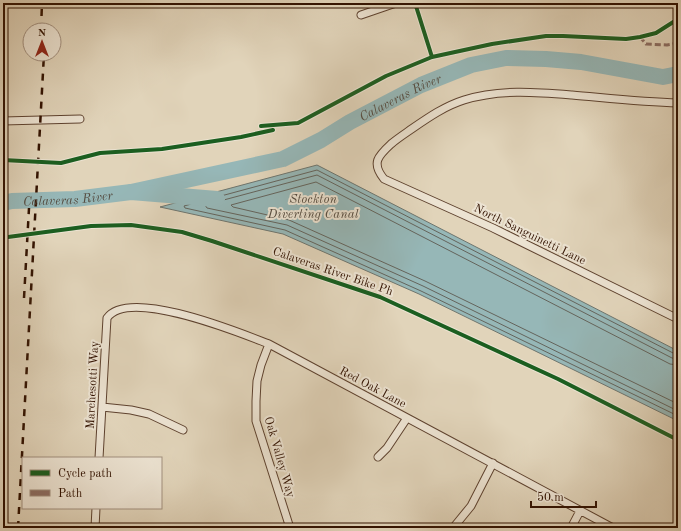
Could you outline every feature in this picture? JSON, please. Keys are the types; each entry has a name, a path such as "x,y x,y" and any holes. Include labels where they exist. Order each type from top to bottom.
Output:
{"street":[{"path":"361,15 396,3"},
{"name":"North Sanguinetti Lane","path":"678,103 533,92 493,94 477,97 447,107 431,115 394,142 383,152 377,160 376,166 384,179 493,228 678,319"},
{"path":"3,120 80,119"},
{"name":"Red Oak Lane","path":"110,314 116,311 137,308 168,311 215,324 269,344 613,528"},
{"name":"Marchesotti Way","path":"99,457 106,323 110,314"},
{"name":"Oak Valley Way","path":"269,344 261,365 258,381 256,421 290,528"},
{"path":"102,407 131,410 149,414 183,430"},
{"path":"378,457 387,448 407,418"},
{"path":"453,528 471,506 493,464"},
{"path":"96,509 95,528 104,528"},
{"path":"571,528 580,511"}],"water":[{"name":"Stockton Diverting Canal","path":"317,165 678,351 678,421 419,294 283,234 160,207"}],"waterway":[{"name":"Calaveras River","path":"131,192 283,159 321,140 350,122 421,85 471,65 506,58 546,59 581,62 663,77 678,74"},
{"name":"Calaveras River","path":"3,203 12,201 75,199 131,192 217,199"}],"railway":[{"path":"41,22 42,3"},
{"path":"18,528 44,62"},
{"path":"24,298 29,208"}],"marked path":[{"path":"640,37 646,44 667,45 678,43"}],"cycle path":[{"path":"415,3 432,57"},
{"path":"261,126 298,123 386,76 432,57 492,44 546,36 626,39 640,37 656,33 678,19"},
{"path":"3,160 61,163 100,153 162,149 241,137 273,130"},
{"name":"Calaveras River Bike Ph","path":"3,239 8,237 91,226 131,225 182,232 380,297 558,379 678,440"}]}
